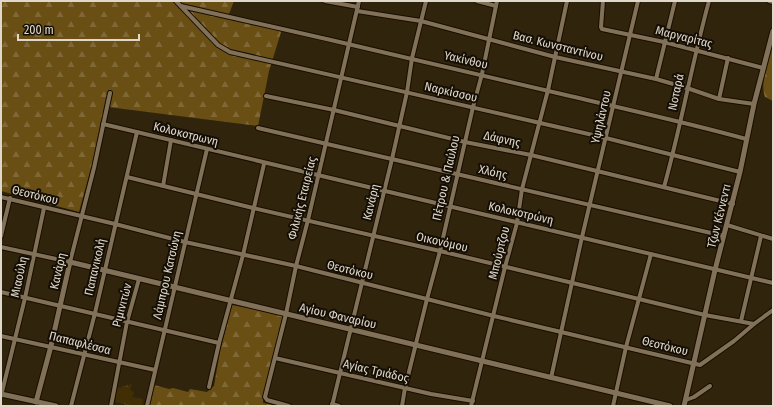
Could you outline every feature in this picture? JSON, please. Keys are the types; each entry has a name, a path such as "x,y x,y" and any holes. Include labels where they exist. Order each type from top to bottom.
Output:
{"street":[{"name":"Ναρκίσσου","path":"176,1 218,45 230,52 606,138 740,172"},
{"name":"Βασ. Κωνσταντίνου","path":"326,1 357,9 421,21 555,58 656,79 687,88 719,100 754,104"},
{"name":"Φιλικής Εταιρείας","path":"289,406 265,399 359,1"},
{"name":"Κανάρη","path":"332,405 392,159 398,125 407,92 412,58 426,1"},
{"path":"477,1 496,3"},
{"name":"Μπούρτζου","path":"472,404 517,223 522,189 548,90 567,1"},
{"name":"Μαργαρίτας","path":"603,1 602,29 664,42 763,68"},
{"name":"Υψηλάντου","path":"551,378 582,237 638,1"},
{"path":"656,79 675,1"},
{"name":"Νοταρά","path":"664,187 673,155 708,1"},
{"path":"769,1 773,2"},
{"name":"Πέτρου & Παύλου","path":"402,406 405,388 440,251 457,174 482,74 496,3"},
{"name":"Υακίνθου","path":"181,6 482,74 746,138"},
{"name":"Τζων Κέννεντι","path":"684,406 724,236 733,204 754,104 763,68 771,45 773,30"},
{"path":"719,100 728,58"},
{"name":"Κανάρη","path":"36,404 94,168 110,94"},
{"name":"Δάφνης","path":"266,96 334,110 465,142 531,155 733,204"},
{"name":"Κολοκοτρωνη","path":"103,124 264,164"},
{"name":"Χλόης","path":"258,128 724,236"},
{"name":"Παπανικολή","path":"71,406 95,313 137,132"},
{"path":"163,186 171,140"},
{"name":"Λάμπρου Κατσώνη","path":"147,406 207,149"},
{"path":"209,386 243,255 264,164"},
{"name":"Κολοκοτρώνη","path":"264,164 582,237 750,279 773,283"},
{"name":"Οικονόμου","path":"127,177 705,315 754,324"},
{"name":"Θεοτόκου","path":"1,197 185,242 296,266 494,316 694,364"},
{"path":"1,236 10,198"},
{"name":"Μιαούλη","path":"1,395 16,339 44,208"},
{"path":"727,225 773,239"},
{"path":"741,321 761,236"},
{"name":"Αγίου Φαναρίου","path":"1,247 416,344 483,362 670,406"},
{"path":"613,406 626,347 651,254"},
{"name":"Ριμινιτών","path":"111,406 127,322 139,280"},
{"path":"1,292 219,343"},
{"path":"694,364 703,364 773,310"},
{"name":"Παπαφλέσσα","path":"1,336 155,370"},
{"name":"Αγίας Τριάδος","path":"275,358 472,404"},
{"path":"686,400 694,397 710,386"},
{"path":"1,395 36,404 56,406"},
{"path":"332,405 340,406"}],"green space":[{"path":"1,1 234,1 229,14 282,29 269,71 258,126 108,107 79,212 1,191"},
{"path":"771,47 773,47 773,101 765,97 763,86"},
{"path":"232,305 284,315 263,399 263,403 278,406 149,405 154,385 188,392 190,389 207,392 214,386 220,351"},
{"path":"132,384 130,390 134,392 132,397 143,399 142,406 130,406 116,402 115,389"}]}
